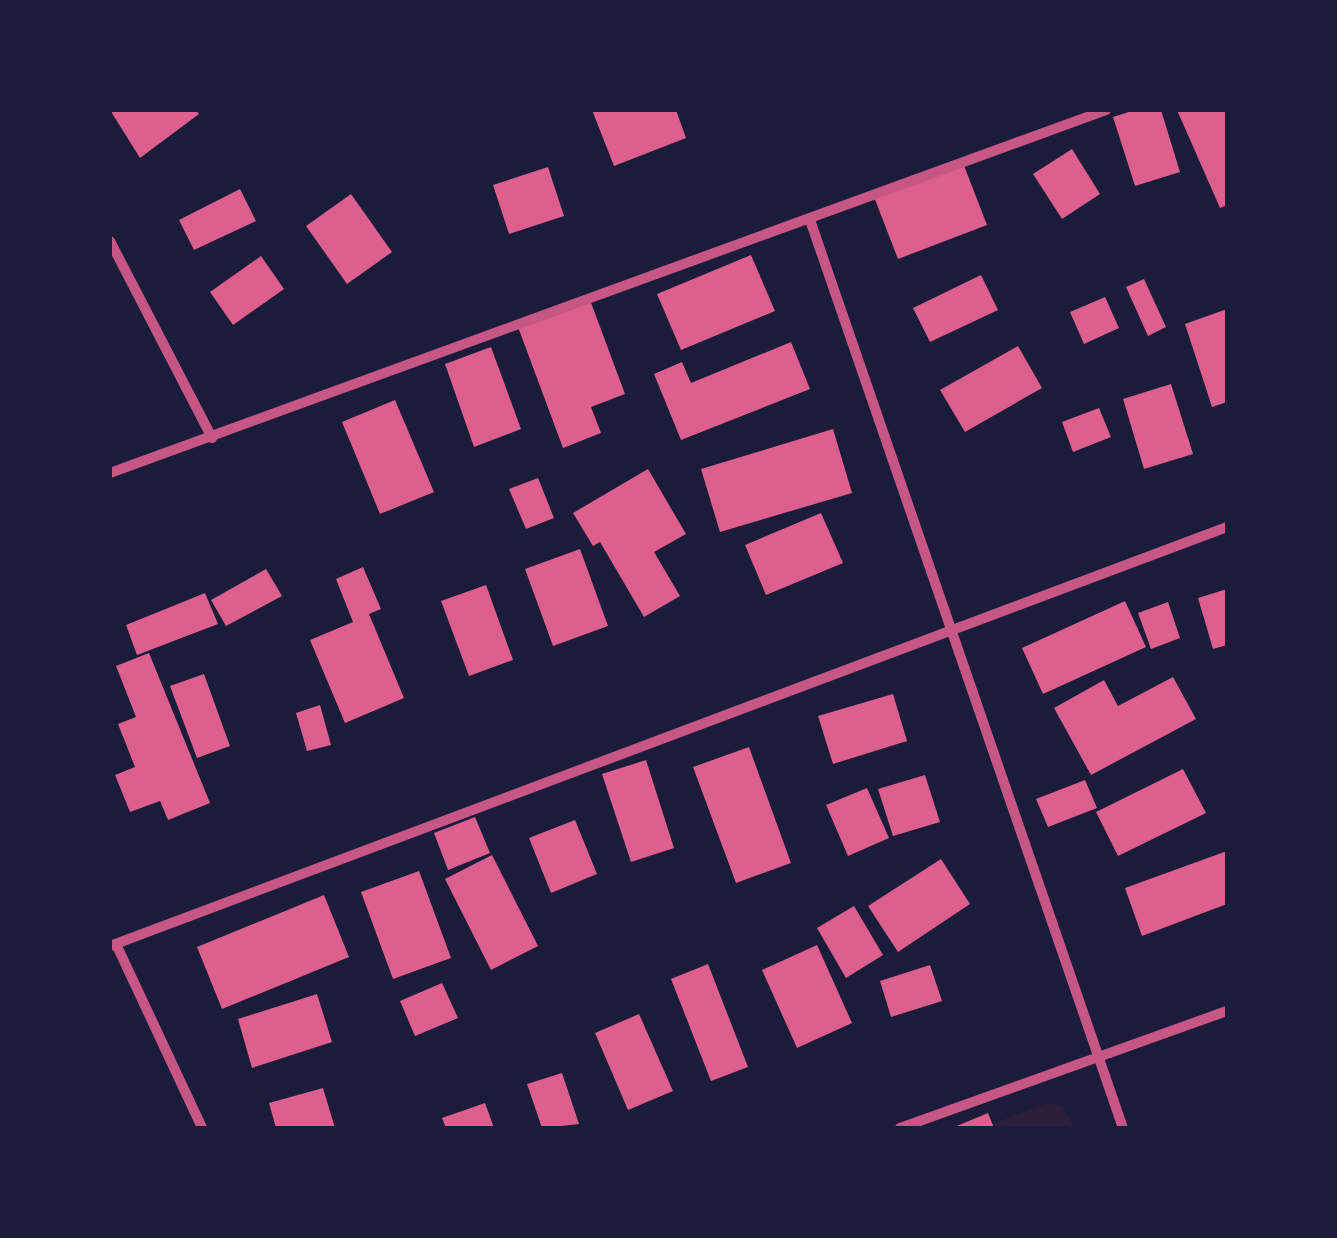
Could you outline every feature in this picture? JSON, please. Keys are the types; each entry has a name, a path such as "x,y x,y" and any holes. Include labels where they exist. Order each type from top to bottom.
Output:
{"street":[{"path":"110,473 1106,110"},
{"path":"810,220 1124,1128"},
{"path":"110,240 212,438"},
{"path":"202,1128 113,945 1227,526"},
{"path":"900,1128 1227,1011"}],"shaded area":[{"path":"1047,1103 1062,1106 1075,1128 982,1128"}],"building":[{"path":"110,110 196,110 199,114 140,158"},
{"path":"592,110 676,110 686,138 614,166"},
{"path":"1135,110 1161,110 1180,172 1135,186 1113,117"},
{"path":"1177,110 1227,110 1227,205 1220,208"},
{"path":"1072,149 1100,194 1062,219 1033,174"},
{"path":"963,163 987,225 898,259 874,197"},
{"path":"548,167 564,216 509,234 493,185"},
{"path":"240,189 256,221 194,250 179,220"},
{"path":"351,194 392,252 347,284 306,226"},
{"path":"751,255 775,311 681,350 657,294"},
{"path":"261,256 284,289 233,325 210,292"},
{"path":"981,275 998,310 930,342 913,308"},
{"path":"1144,279 1166,327 1148,336 1126,287"},
{"path":"1105,297 1119,328 1084,344 1070,312"},
{"path":"590,300 625,394 591,407 601,433 563,448 518,327"},
{"path":"1227,309 1227,402 1212,407 1185,324"},
{"path":"791,342 810,389 681,440 654,374 682,362 691,383"},
{"path":"1018,346 1042,388 965,432 940,390"},
{"path":"491,347 521,429 474,447 445,364"},
{"path":"1171,384 1193,454 1144,469 1123,399"},
{"path":"395,400 434,492 380,514 342,422"},
{"path":"1099,408 1111,437 1073,452 1062,422"},
{"path":"833,429 852,493 720,532 701,469"},
{"path":"648,469 686,534 654,552 680,596 644,617 600,542 593,546 573,513"},
{"path":"538,478 554,518 526,529 509,489"},
{"path":"821,513 843,563 766,595 745,545"},
{"path":"580,549 608,626 553,646 525,569"},
{"path":"363,567 381,609 369,614 404,698 345,723 310,640 353,622 336,579"},
{"path":"266,569 282,596 226,626 211,600"},
{"path":"486,585 513,660 469,676 441,601"},
{"path":"1227,589 1227,645 1213,649 1198,598"},
{"path":"205,593 218,624 137,655 126,625"},
{"path":"1125,601 1146,647 1043,694 1022,648"},
{"path":"1168,602 1180,638 1151,649 1138,613"},
{"path":"149,653 210,803 168,820 160,801 130,812 115,775 135,767 118,724 136,717 116,666"},
{"path":"204,674 230,746 197,758 170,686"},
{"path":"1173,677 1196,719 1091,775 1054,708 1104,680 1118,706"},
{"path":"893,694 907,741 833,764 818,716"},
{"path":"320,705 331,745 307,751 296,713"},
{"path":"749,747 791,863 736,883 693,767"},
{"path":"646,760 674,848 631,862 602,774"},
{"path":"1183,769 1206,813 1118,856 1096,812"},
{"path":"925,775 940,822 893,836 878,789"},
{"path":"1085,780 1097,808 1048,827 1036,799"},
{"path":"867,788 889,838 848,856 826,805"},
{"path":"475,817 490,853 448,870 434,833"},
{"path":"575,820 597,874 551,893 529,838"},
{"path":"1227,851 1227,904 1142,936 1125,888"},
{"path":"492,855 538,946 491,970 445,879"},
{"path":"941,859 970,904 898,952 868,906"},
{"path":"419,871 451,958 393,979 361,892"},
{"path":"324,895 349,957 222,1009 197,947"},
{"path":"854,906 883,955 846,978 817,928"},
{"path":"817,945 852,1023 797,1048 762,970"},
{"path":"708,964 748,1067 711,1081 671,979"},
{"path":"930,965 942,1001 891,1017 880,981"},
{"path":"442,983 458,1018 415,1036 400,1001"},
{"path":"317,994 332,1042 252,1068 238,1019"},
{"path":"639,1014 673,1091 628,1110 595,1033"},
{"path":"562,1073 579,1124 542,1128 527,1084"},
{"path":"323,1088 335,1128 276,1128 269,1103"},
{"path":"485,1103 494,1128 446,1128 442,1118"},
{"path":"988,1113 994,1128 952,1128"}]}
